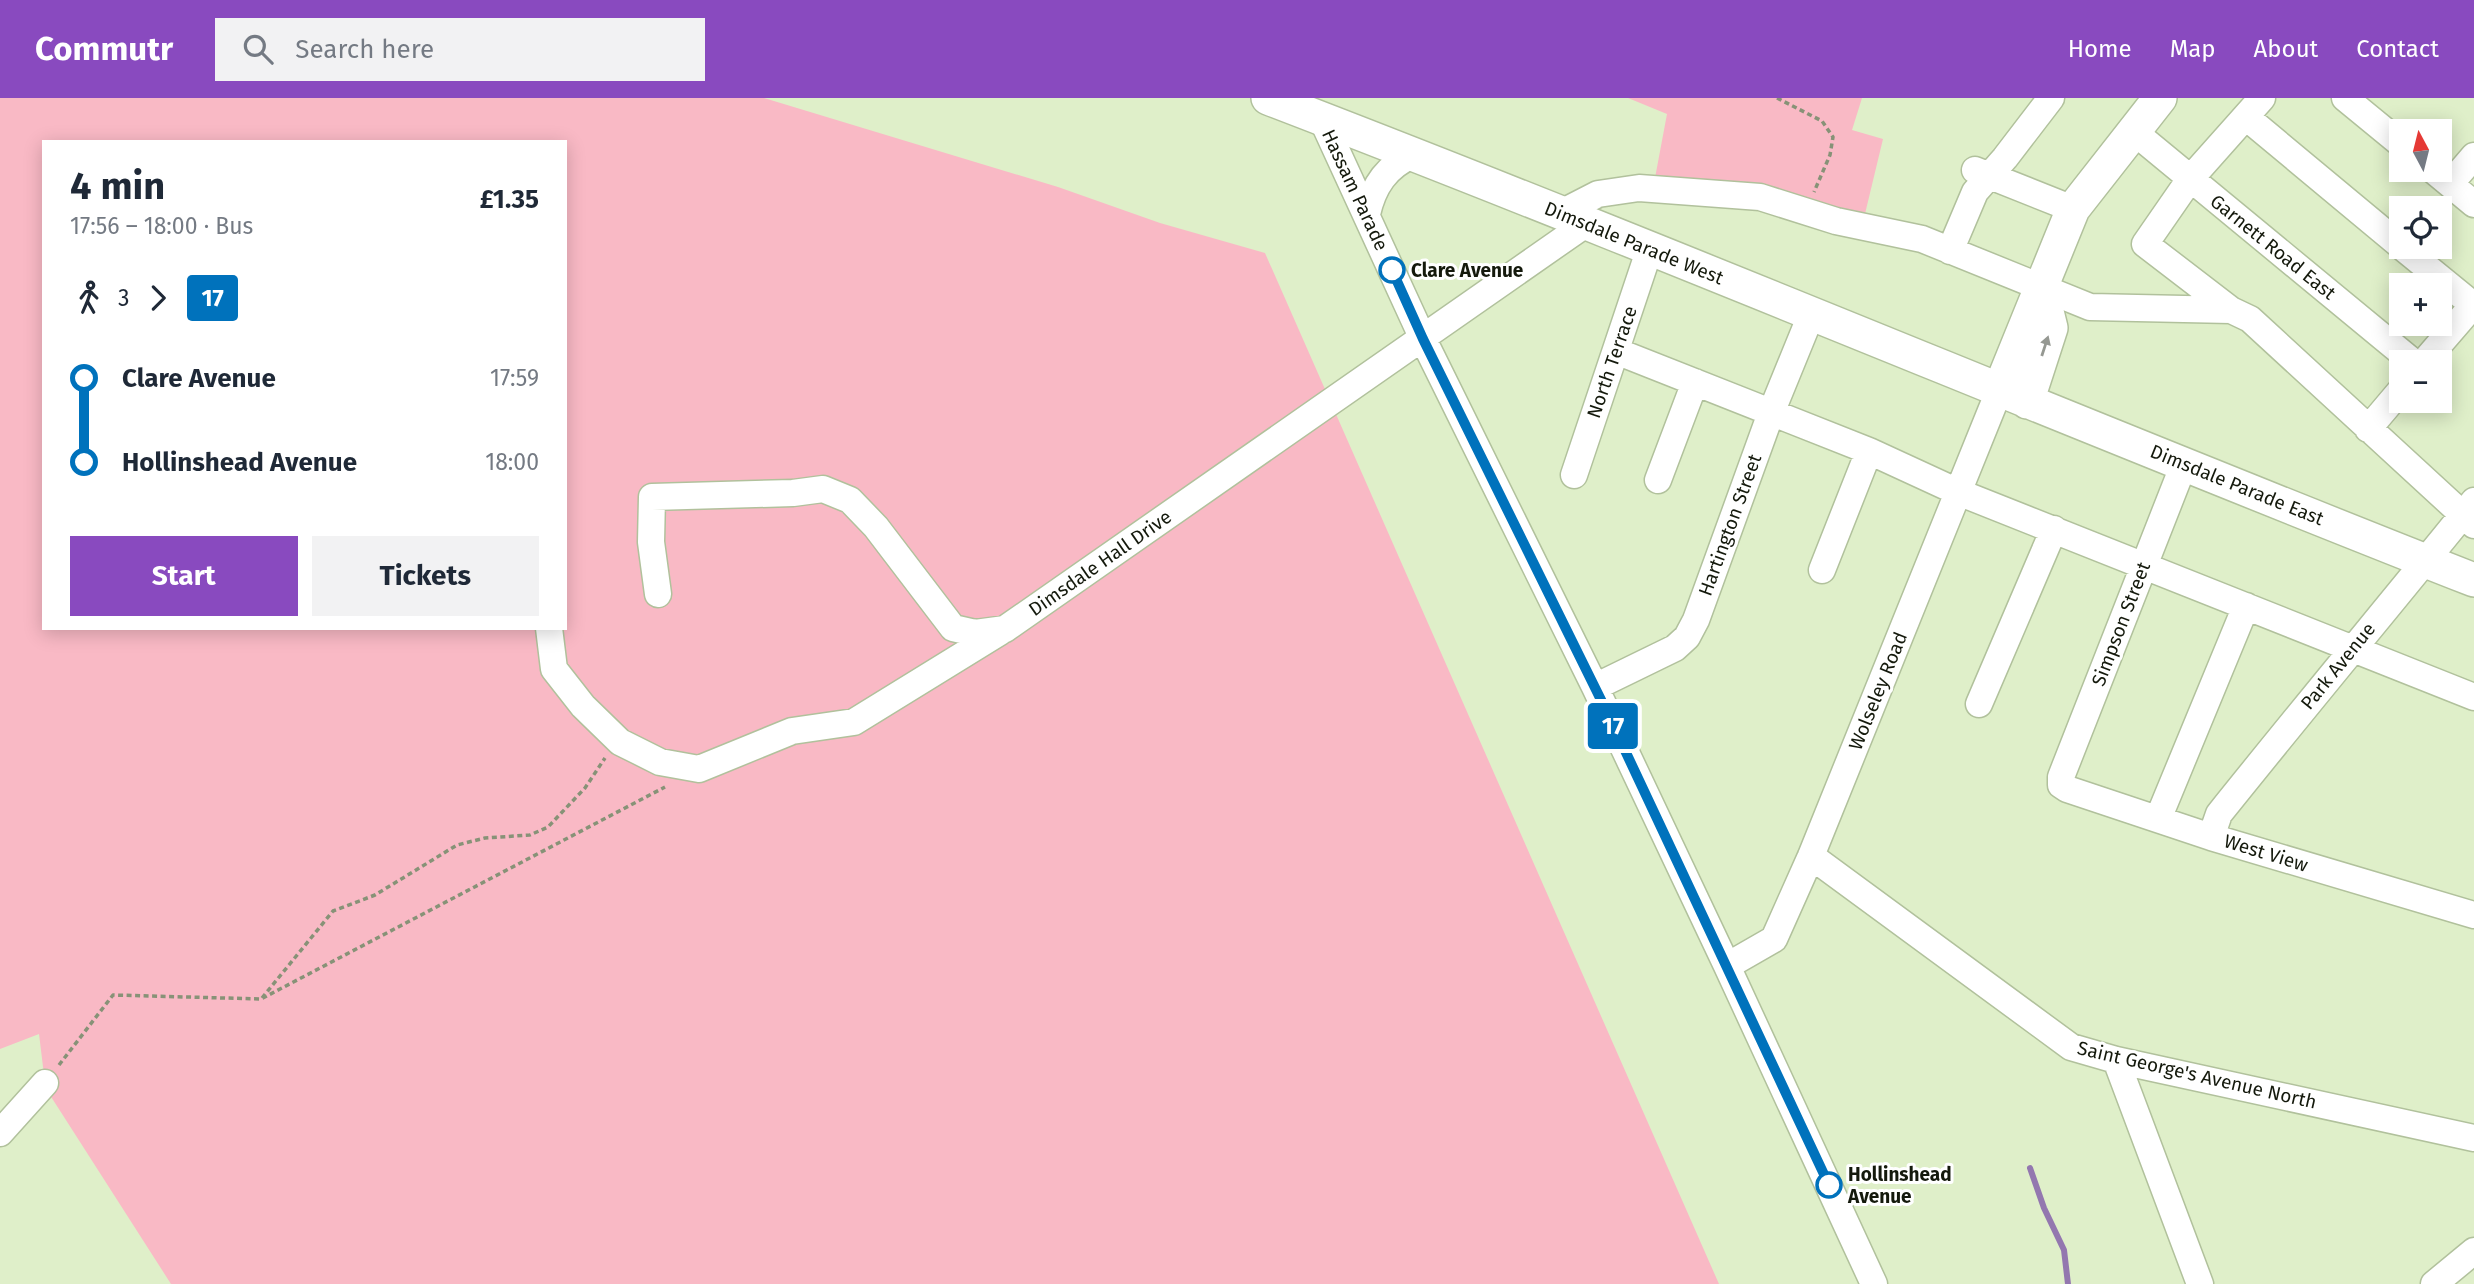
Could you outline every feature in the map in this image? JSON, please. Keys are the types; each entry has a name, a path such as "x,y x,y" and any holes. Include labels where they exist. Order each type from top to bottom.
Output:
{"main road":[{"name":"Dimsdale Parade West","path":"1268,98 1319,111 1413,155 2013,396"},
{"path":"2013,396 2042,289 2073,209 2133,131 2152,101"},
{"name":"Dimsdale Parade East","path":"2013,396 2474,580"}],"street":[{"path":"1950,251 1981,173 2005,158 2051,98"},
{"path":"2345,98 2389,134"},
{"path":"2389,234 2254,108 2190,179 2145,244 2231,310 2250,319 2368,429 2470,514"},
{"name":"Hassam Parade","path":"1319,111 1423,339 1595,687 1874,1284"},
{"name":"Garnett Road East","path":"2133,131 2398,350"},
{"path":"1367,214 1370,200 1384,174 1394,164 1413,155"},
{"path":"2452,170 2474,156"},
{"path":"1981,173 2073,209"},
{"path":"2447,182 2474,204"},
{"name":"Dimsdale Hall Drive","path":"657,594 652,542 652,497 793,493 823,489 850,500 876,527 953,628 975,633 1005,629 1423,339 1574,218 1598,194 1639,188 1760,197 1805,213 1922,239 2090,307 2231,310"},
{"name":"North Terrace","path":"1574,475 1650,248"},
{"path":"2418,259 2473,305 2434,350"},
{"name":"Hartington Street","path":"1595,687 1675,648 1687,637 1696,620 1771,413 1811,315"},
{"path":"1616,351 1869,451 1958,492 2474,697"},
{"path":"1658,480 1695,382"},
{"name":"Wolseley Road","path":"1727,966 1774,939 1811,856 1958,492 2013,396"},
{"path":"2368,429 2389,404"},
{"path":"1822,570 1869,451"},
{"name":"Simpson Street","path":"2061,785 2061,778 2184,464"},
{"name":"Park Avenue","path":"2211,836 2219,814 2352,648 2470,514"},
{"path":"1979,704 2054,529"},
{"path":"2158,819 2246,606"},
{"path":"549,630 554,669 583,706 620,742 660,762 699,769 792,731 854,722 1005,629"},
{"name":"West View","path":"2061,785 2211,836 2474,915"},
{"name":"Saint George's Avenue North","path":"1811,856 2071,1047 2116,1060 2474,1138"},
{"path":"2116,1060 2200,1284"},
{"path":"0,1133 45,1083"},
{"path":"2434,1284 2474,1251"}],"path":[{"path":"1777,98 1822,121 1833,137 1830,155 1805,213"},
{"path":"261,999 333,911 375,895 457,845 485,838 530,835 548,827 585,788 611,751"},
{"path":"45,1083 113,995 261,999 699,769"}],"shaded area":[{"path":"0,98 764,98 1058,187 1160,223 1265,253 1719,1284 171,1284 48,1092 39,1034 0,1049"},
{"path":"1628,98 1862,98 1852,130 1883,139 1864,218 1655,178 1667,114"}],"waterway":[{"path":"2030,1168 2044,1208 2064,1250 2068,1284"}],"bus line":[{"name":"17","path":"1392,270 1423,339 1606,710 1829,1185"}],"place":[{"name":"Clare Avenue","path":"1392,270"},
{"name":"Hollinshead Avenue","path":"1829,1185"}]}
